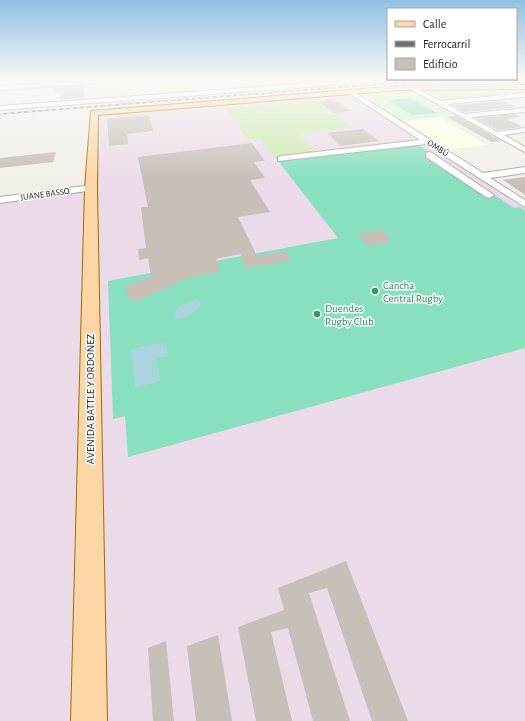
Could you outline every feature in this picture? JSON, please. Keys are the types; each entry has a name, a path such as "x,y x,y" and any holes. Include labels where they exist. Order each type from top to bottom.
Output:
{"main road":[{"path":"94,113 111,112"},
{"name":"AVENIDA BATTLE Y ORDOÑEZ","path":"89,721 91,188 94,113"}],"street":[{"name":"OMBÚ","path":"381,112 525,204"},
{"path":"455,112 525,150"},
{"path":"463,116 508,112"},
{"path":"496,134 525,130"},
{"path":"281,159 427,141"},
{"path":"411,143 489,195"},
{"path":"482,176 525,170"},
{"name":"JUANE BASSO","path":"0,200 91,188"}],"shaded area":[{"path":"111,112 382,112 525,204 525,721 0,721 0,200 91,188 94,113"},
{"path":"441,117 487,145 447,149 405,121"}],"green space":[{"path":"228,112 333,112 352,127 298,134 315,152 275,157 260,138 248,140"},
{"path":"388,112 449,112 455,115 401,120"},
{"path":"407,112 435,112 437,113 412,115"},
{"name":"Duendes Rugby Club","path":"411,140 514,208 521,207 525,210 525,348 128,457 125,416 113,419 108,281 338,238 275,157"}],"water":[{"path":"197,300 200,302 200,306 195,311 188,316 174,319 173,313 187,303"},
{"path":"166,342 168,356 157,358 160,381 135,388 131,349"}],"building":[{"path":"515,114 520,117 506,119 523,127 497,130 476,118"},
{"path":"149,115 153,131 127,134 128,144 109,146 107,119"},
{"path":"456,116 502,141 492,142 447,117"},
{"path":"363,129 379,141 341,146 327,133"},
{"path":"252,143 265,161 254,162 265,178 250,180 270,212 238,217 257,256 285,251 291,260 246,268 240,254 216,259 220,272 187,278 136,302 126,295 126,286 151,277 148,258 139,260 138,249 146,248 141,207 148,207 138,157"},
{"path":"56,152 53,162 0,168 0,158"},
{"path":"525,177 525,195 503,180"},
{"path":"382,230 392,242 368,246 357,234"},
{"path":"346,561 408,721 372,721 327,588 309,593 350,721 313,721 288,628 271,632 292,721 256,721 238,627 284,610 278,588"},
{"path":"218,635 232,721 196,721 187,646"},
{"path":"166,641 174,721 153,721 148,648"}],"railway":[{"path":"0,114 30,112"}],"place":[{"name":"Cancha Central Rugby","path":"375,291"},
{"name":"Duendes Rugby Club","path":"317,314"}]}
